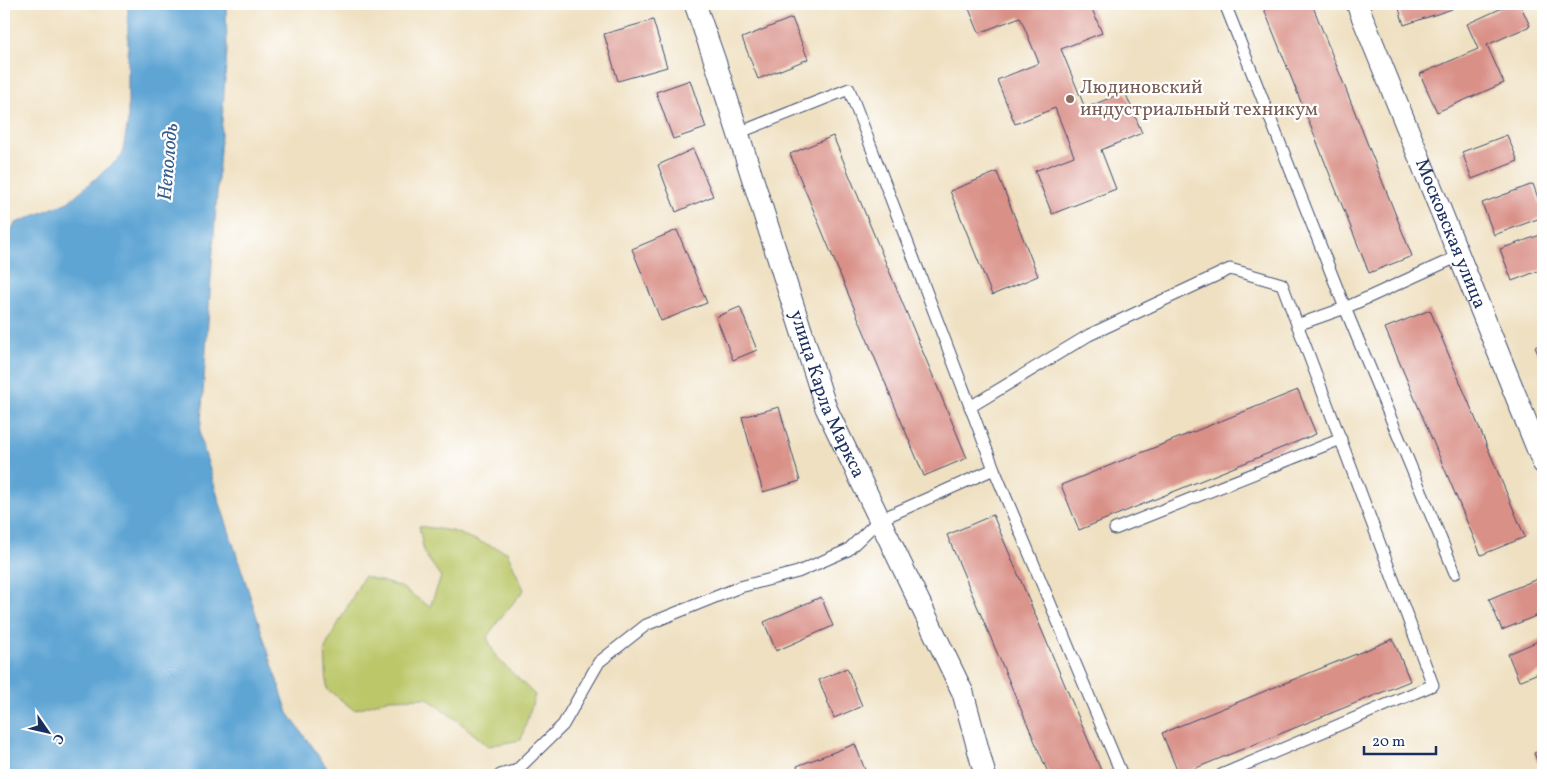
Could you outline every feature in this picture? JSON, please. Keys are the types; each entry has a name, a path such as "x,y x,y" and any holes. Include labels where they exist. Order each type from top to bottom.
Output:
{"street":[{"name":"улица Карла Маркса","path":"695,4 826,408 963,693 985,775"},
{"name":"Московская улица","path":"1357,4 1543,463"}],"lane":[{"path":"1225,4 1345,308 1455,573"},
{"path":"738,133 849,89 994,469 1122,775"},
{"path":"1298,325 1345,308 1459,256"},
{"path":"970,407 1089,334 1230,270 1282,284 1433,685 1220,775"},
{"path":"1115,530 1341,439"},
{"path":"500,775 517,770 563,725 599,662 646,625 740,587 798,572 848,550 879,520 994,469"}],"green space":[{"path":"419,526 452,531 507,552 524,590 487,637 496,657 535,695 521,740 488,746 427,698 389,699 354,710 327,689 325,648 364,576 401,587 430,607 441,577 424,553"}],"water":[{"name":"Неполодь","path":"128,4 226,4 227,50 200,436 288,713 332,775 4,775 4,239 16,223 68,202 122,156 128,121"}],"building":[{"path":"967,4 1090,4 1102,33 1061,49 1085,108 1125,92 1142,133 1101,150 1116,189 1052,214 1035,171 1074,156 1055,108 1015,124 997,80 1039,63 1020,17 979,33"},
{"path":"1262,4 1312,4 1412,256 1369,273"},
{"path":"1450,4 1452,9 1404,25 1398,5"},
{"path":"1511,4 1520,4 1530,26 1487,45 1504,83 1437,112 1420,74 1478,49 1467,24"},
{"path":"792,18 808,59 758,79 742,38"},
{"path":"653,20 667,67 618,81 604,34"},
{"path":"690,80 706,128 673,139 656,92"},
{"path":"1507,135 1518,161 1472,179 1462,152"},
{"path":"833,136 967,458 924,476 790,154"},
{"path":"693,149 713,196 676,212 658,165"},
{"path":"997,172 1038,276 992,295 950,191"},
{"path":"1533,184 1543,217 1494,235 1482,203"},
{"path":"677,230 707,303 661,321 632,249"},
{"path":"1543,234 1543,269 1512,281 1500,249"},
{"path":"740,307 757,350 733,360 716,317"},
{"path":"1430,310 1525,537 1481,555 1385,328"},
{"path":"1543,343 1543,365 1535,347"},
{"path":"1298,390 1316,434 1079,530 1061,485"},
{"path":"779,407 800,481 763,492 742,417"},
{"path":"993,515 1103,775 1049,775 947,535"},
{"path":"1542,577 1543,613 1502,630 1489,599"},
{"path":"821,597 833,626 776,651 764,622"},
{"path":"1393,639 1410,681 1179,775 1162,733"},
{"path":"1543,639 1543,671 1519,681 1508,654"},
{"path":"847,668 862,706 834,718 819,680"},
{"path":"855,744 867,775 801,775 797,766"},
{"path":"1543,749 1543,775 1534,753"}],"place":[{"name":"Людиновский индустриальный техникум","path":"1070,99"}]}
